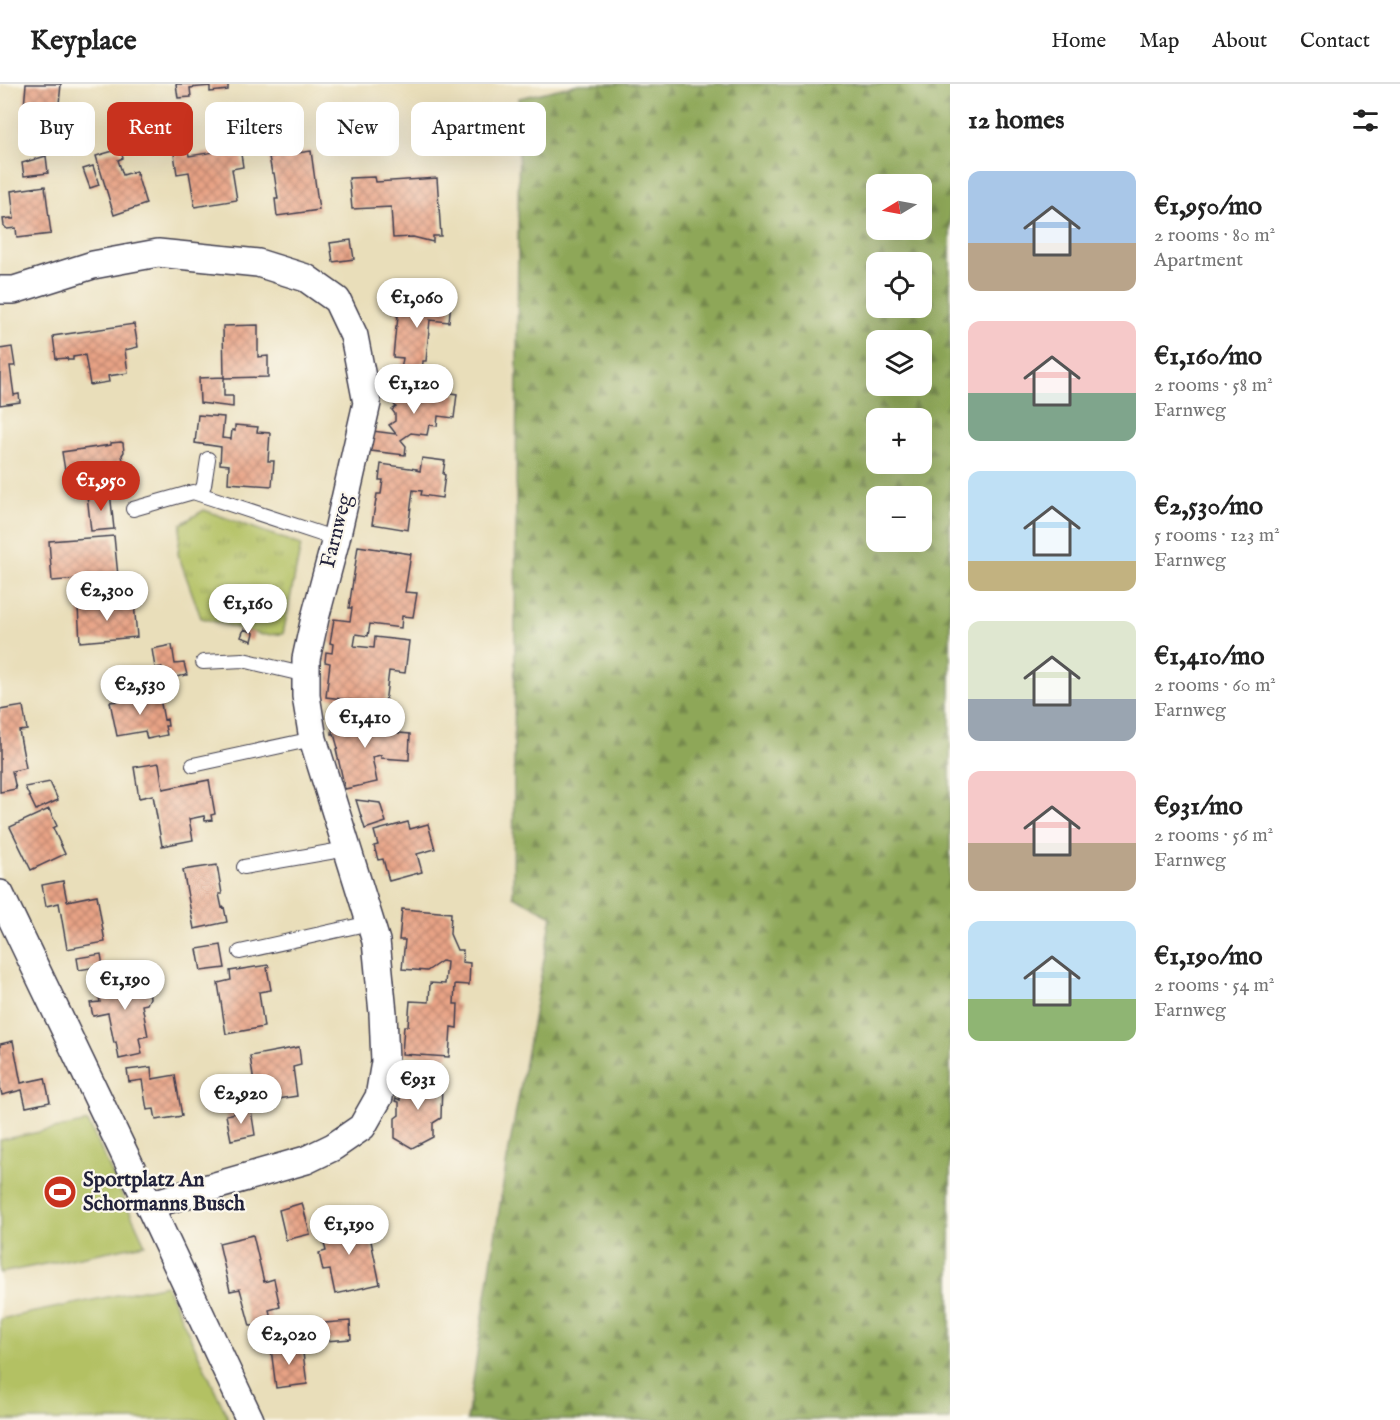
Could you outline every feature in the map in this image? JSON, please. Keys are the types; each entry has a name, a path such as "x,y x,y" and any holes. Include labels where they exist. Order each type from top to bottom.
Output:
{"street":[{"name":"Farnweg","path":"0,290 14,290 93,265 158,253 258,263 306,278 337,300 354,336 367,403 306,660 306,696 314,739 375,941 383,1013 385,1062 379,1097 362,1127 333,1147 306,1160 149,1205"},
{"path":"0,894 250,1420"}],"lane":[{"path":"200,494 204,485 207,459"},
{"path":"132,509 193,492 336,539"},
{"path":"203,662 243,660 306,675"},
{"path":"193,765 314,739"},
{"path":"244,867 347,849"},
{"path":"240,952 370,923"}],"green space":[{"path":"579,84 950,84 950,1420 467,1420 506,1165 552,916 513,896 519,156 546,156 546,102 519,102 519,98"},
{"path":"204,510 301,545 283,634 262,635 201,618 178,554 181,524"},
{"name":"Sportplatz An Schormanns Busch","path":"88,1122 145,1244 0,1273 0,1140"},
{"path":"166,1285 229,1420 0,1420 0,1319"}],"building":[{"path":"26,84 61,84 59,102 24,102"},
{"path":"176,84 228,84 228,90 210,92 210,86 190,88 191,97 178,98"},
{"path":"311,151 319,210 277,216 275,199 278,199 269,157 304,156 304,152"},
{"path":"107,153 107,156 122,156 123,158 118,160 123,175 136,171 146,204 114,215 96,156"},
{"path":"205,153 205,156 241,156 243,167 232,169 237,200 195,207 189,172 177,174 174,156"},
{"path":"46,156 48,173 24,176 22,163"},
{"path":"93,166 99,185 90,188 83,169"},
{"path":"375,177 376,182 437,178 441,236 433,236 433,242 413,237 393,238 391,207 352,209 349,178"},
{"path":"45,186 51,234 17,238 16,228 7,229 3,219 14,219 11,191"},
{"path":"351,240 354,259 333,262 330,243"},
{"path":"399,295 451,301 449,322 430,320 426,361 423,361 422,372 401,370 403,358 393,357"},
{"path":"134,324 138,347 125,350 128,373 108,376 109,382 90,385 85,355 73,357 73,360 56,359 53,336"},
{"path":"258,325 258,357 268,356 268,377 224,378 224,396 233,396 233,407 200,403 199,378 224,377 223,326"},
{"path":"12,347 15,366 10,366 14,395 19,394 20,402 0,405 0,349"},
{"path":"402,381 432,385 431,390 457,394 454,418 438,416 437,426 429,425 427,435 411,433 401,440 406,446 405,455 371,451 373,431 396,434 389,425 395,421 395,414 392,410 396,407 392,402 398,398 398,392 394,387"},
{"path":"198,415 224,417 222,438 231,439 235,425 258,427 257,432 270,433 268,461 274,461 272,486 228,483 229,465 220,464 221,447 195,443"},
{"path":"121,442 124,452 122,455 125,482 68,489 62,452"},
{"path":"422,458 445,461 442,498 421,495 422,491 413,490 408,530 372,524 377,494 381,494 383,480 379,480 381,464 420,471"},
{"path":"110,492 114,529 91,531 87,495"},
{"path":"114,536 118,576 52,581 49,541"},
{"path":"358,546 411,554 405,592 417,593 413,617 402,616 401,628 370,624 368,636 356,634 354,646 374,648 375,637 409,641 405,673 389,671 385,704 326,697 330,663 325,662 326,652 332,653 333,644 330,643 334,619 350,621 352,608 349,608"},
{"path":"134,603 137,637 80,642 78,607"},
{"path":"244,629 254,633 252,641 241,637"},
{"path":"172,645 175,664 184,663 187,675 164,679 162,667 155,668 152,649"},
{"path":"159,693 164,720 167,719 168,726 165,726 167,735 147,739 145,731 117,736 110,702 136,695 136,697"},
{"path":"23,706 27,730 19,731 26,768 12,771 16,789 0,792 0,710"},
{"path":"334,711 357,714 355,729 410,734 409,760 381,758 381,755 372,757 377,782 345,789 336,749 338,748 334,734 332,734"},
{"path":"159,763 163,789 209,780 215,814 211,815 212,820 205,821 204,816 189,819 193,840 162,846 153,795 139,798 134,767"},
{"path":"50,782 58,800 36,810 25,787"},
{"path":"356,800 380,803 386,822 365,829"},
{"path":"49,809 57,826 53,828 65,854 31,870 10,827"},
{"path":"408,822 410,829 428,824 435,849 417,854 422,872 389,881 383,859 378,860 374,846 378,845 374,831"},
{"path":"217,865 222,894 219,894 227,922 194,929 183,870"},
{"path":"63,881 67,901 97,895 105,942 67,949 59,903 46,906 42,885"},
{"path":"402,909 451,913 450,934 457,950 463,950 462,962 470,963 469,985 455,984 454,1004 458,1004 457,1028 451,1027 449,1057 402,1054 404,1026 408,1026 410,1001 429,1002 430,983 445,984 447,962 442,961 427,971 402,969 405,940 399,940"},
{"path":"221,945 225,968 201,971 197,949"},
{"path":"101,954 103,966 79,970 77,958"},
{"path":"268,965 271,990 259,992 264,1027 226,1034 218,983 231,980 230,971"},
{"path":"142,974 147,978 150,998 147,1004 142,1005 148,1036 139,1038 142,1054 119,1059 108,1013 93,1016 90,1003 100,1002 96,982"},
{"path":"13,1041 21,1083 45,1078 50,1102 26,1107 22,1090 2,1095 0,1044"},
{"path":"299,1047 301,1065 293,1067 297,1096 253,1103 250,1084 254,1083 250,1056"},
{"path":"151,1067 152,1079 175,1075 182,1116 156,1120 154,1109 147,1110 142,1080 129,1082 127,1070"},
{"path":"400,1079 442,1081 441,1118 433,1123 433,1137 412,1148 395,1138 395,1118 399,1115 399,1102 395,1101 396,1098 400,1100"},
{"path":"251,1110 255,1135 231,1140 226,1115"},
{"path":"302,1203 310,1234 286,1240 279,1210"},
{"path":"366,1217 380,1284 335,1294 330,1270 323,1271 319,1253 326,1251 320,1227"},
{"path":"253,1235 264,1282 274,1279 280,1307 269,1310 273,1325 250,1326 240,1289 230,1291 219,1243"},
{"path":"350,1321 351,1339 299,1343 298,1325"},
{"path":"302,1345 307,1384 276,1388 271,1349"}],"place":[{"name":"Sportplatz An Schormanns Busch","path":"60,1192"}]}
